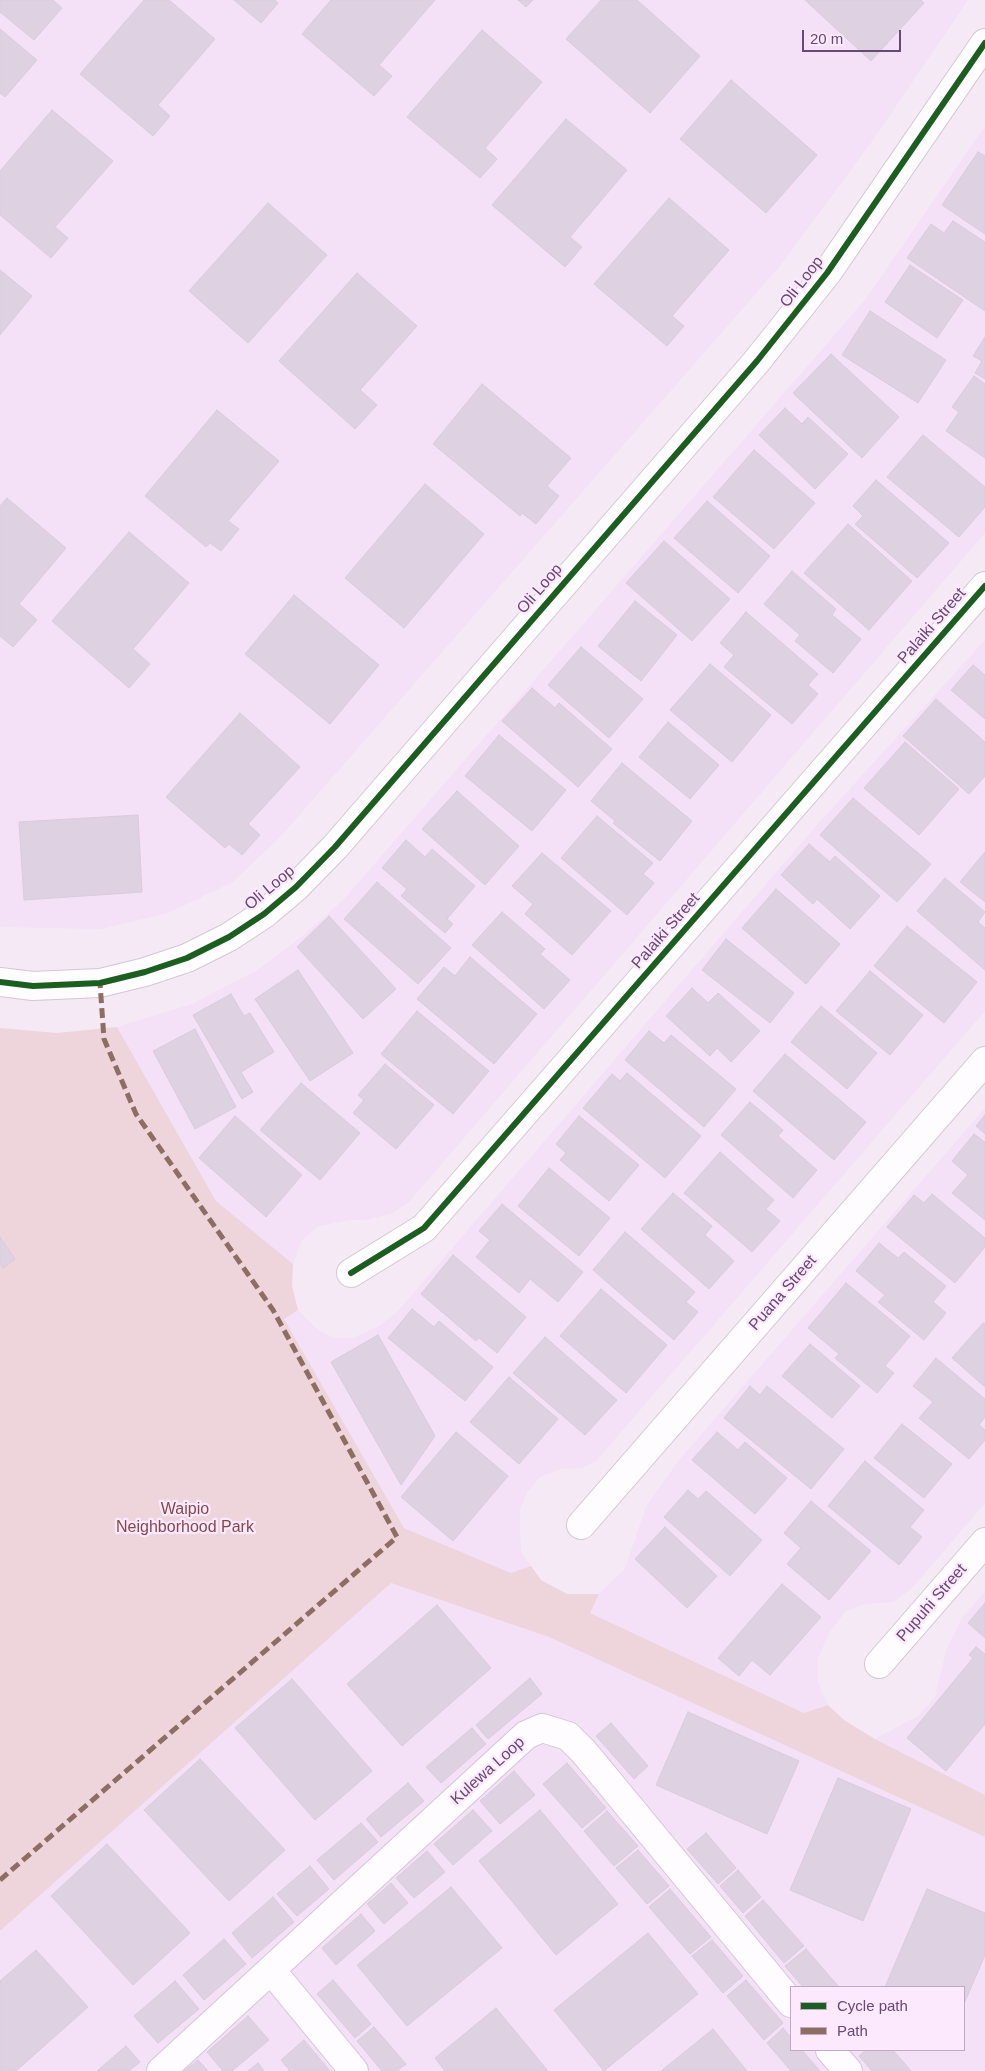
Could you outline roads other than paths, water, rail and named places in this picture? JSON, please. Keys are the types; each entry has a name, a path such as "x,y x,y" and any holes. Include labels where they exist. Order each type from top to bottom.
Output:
{"street":[{"name":"Oli Loop","path":"0,982 33,986 92,984 145,972 187,958 229,936 264,914 296,887 335,846 757,361 827,273 985,43"},
{"name":"Palaiki Street","path":"351,1273 424,1228 985,586"},
{"name":"Puana Street","path":"581,1525 985,1061"},
{"name":"Pupuhi Street","path":"878,1664 985,1542"},
{"name":"Kulewa Loop","path":"161,2071 526,1735 542,1728 568,1736 584,1752 790,2002"},
{"path":"271,1970 354,2071"},
{"path":"831,2051 848,2071"}],"park label":[{"name":"Waipio Neighborhood Park","path":"185,1519"}]}
